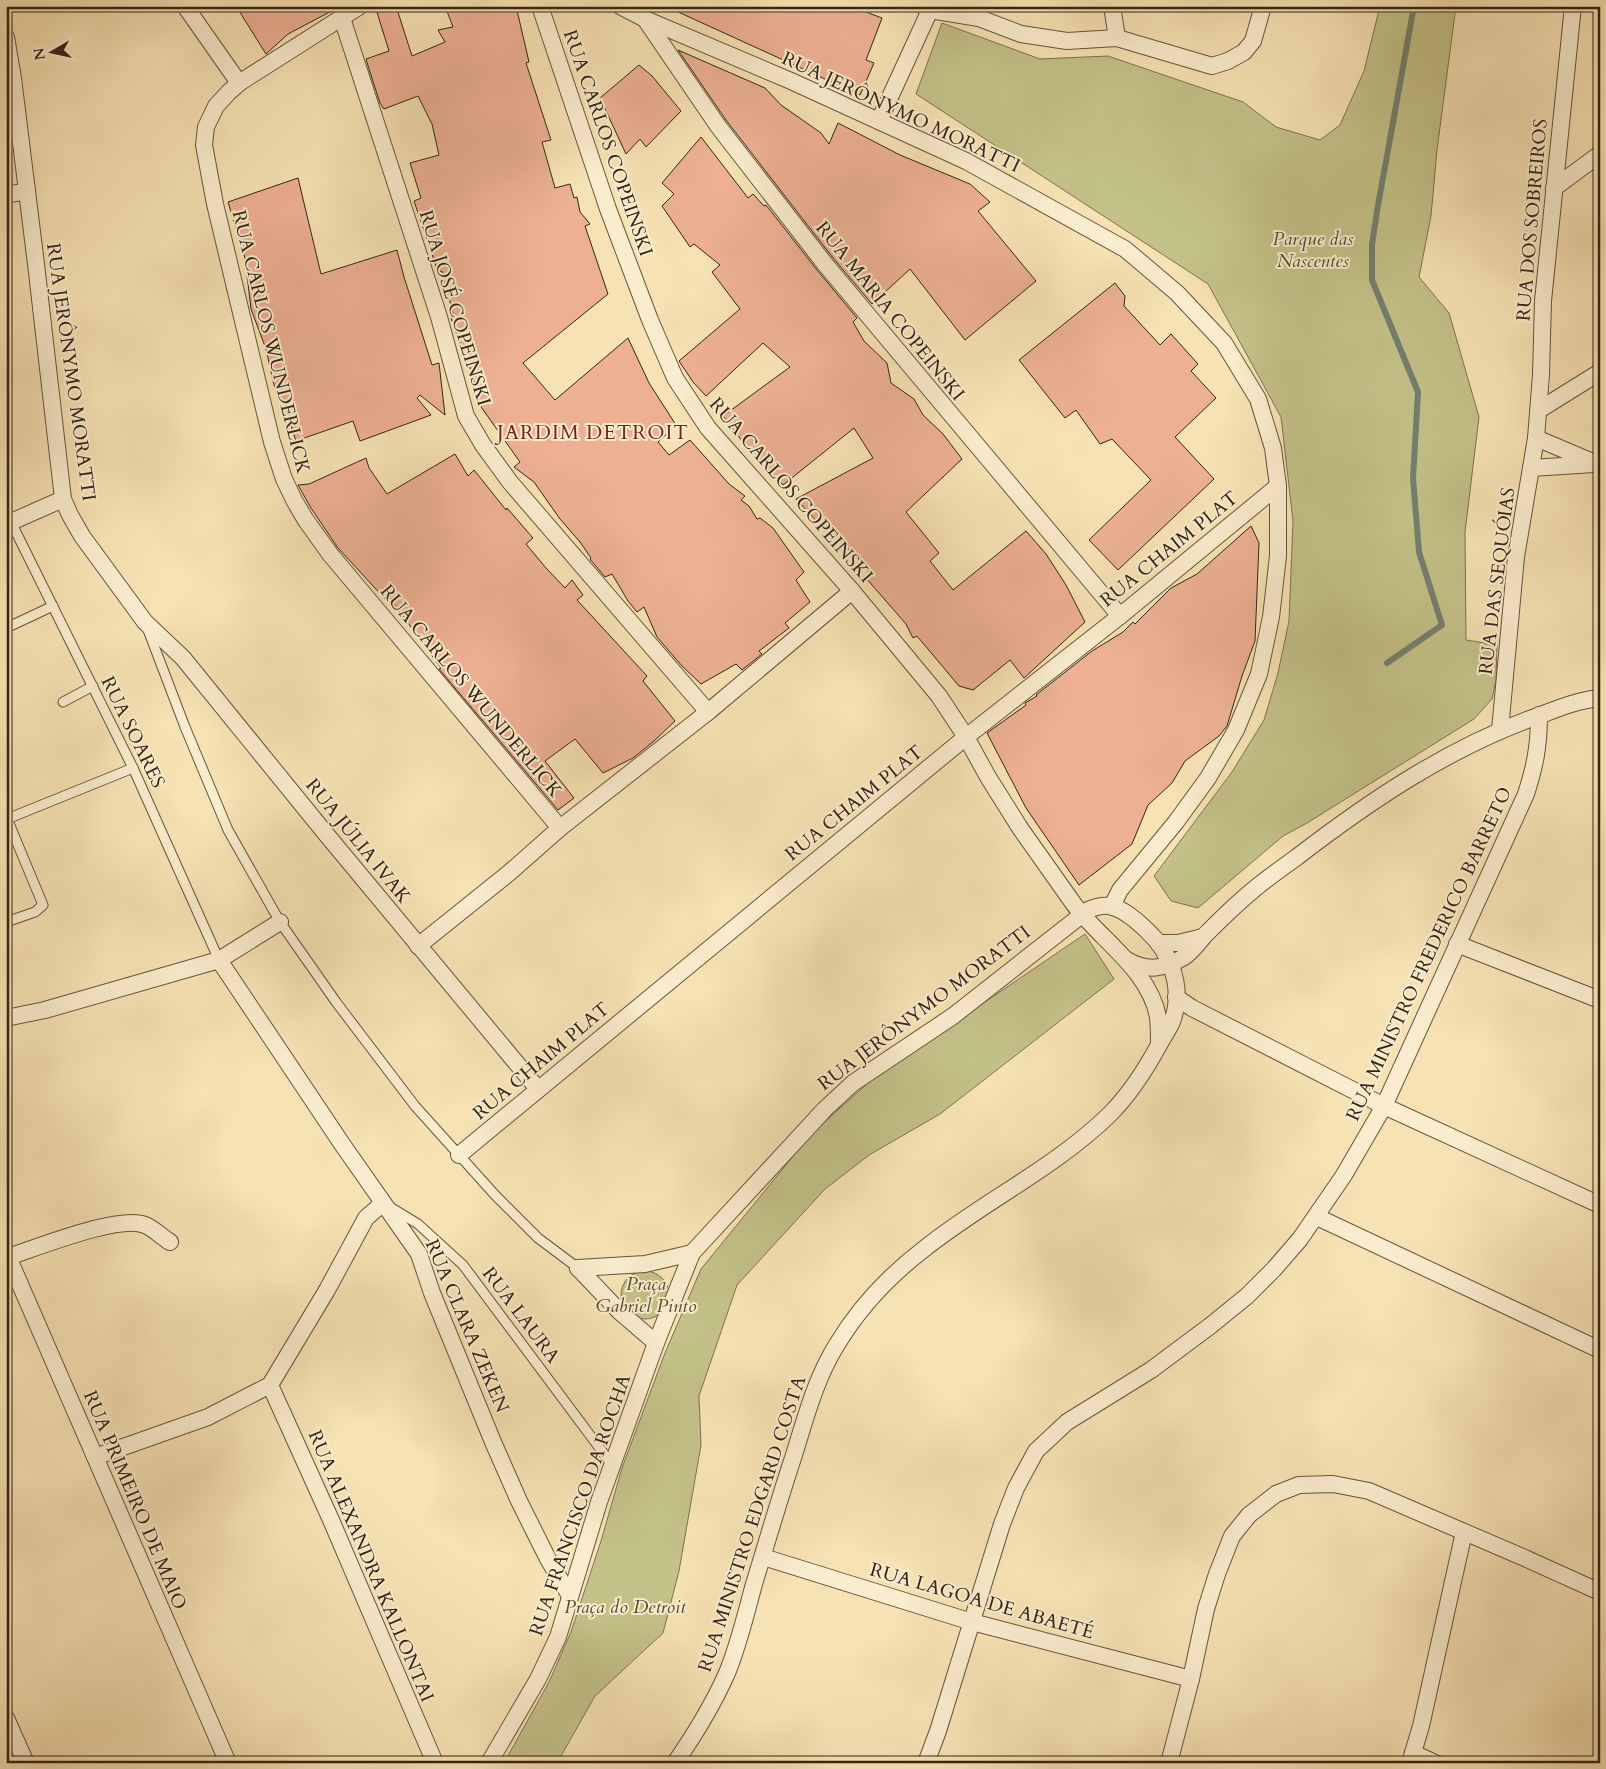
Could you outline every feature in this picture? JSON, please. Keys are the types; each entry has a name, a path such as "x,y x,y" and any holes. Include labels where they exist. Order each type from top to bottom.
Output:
{"street":[{"path":"185,6 239,82"},
{"name":"RUA CARLOS WUNDERLICK","path":"360,6 239,82 216,106 206,127 204,145 215,204 256,380 284,479 305,519 330,554 560,828"},
{"name":"RUA JERÔNYMO MORATTI","path":"620,6 645,19 790,81 966,161 1125,249 1177,292 1224,343 1258,399 1274,448 1278,486 1278,556 1272,617 1259,674 1236,730 1208,778 1176,822 1120,890 1112,906"},
{"path":"1112,6 1117,38"},
{"path":"880,121 927,8 979,18 1021,34 1067,40 1117,38 1212,66 1228,61 1244,52 1253,41 1263,6"},
{"name":"RUA DOS SOBREIROS","path":"1536,438 1539,410 1543,301 1572,6"},
{"name":"RUA CARLOS COPEINSKI","path":"546,10 608,209 650,320 675,378 708,428 852,591 939,696 966,737 1020,828 1081,914 1124,959 1142,982 1153,1001 1158,1016 1160,1044"},
{"name":"RUA JOSÉ COPEINSKI","path":"342,18 436,309 466,416 483,445 510,482 708,712"},
{"name":"RUA MARIA COPEINSKI","path":"645,19 718,126 807,241 926,386 1120,616"},
{"name":"RUA JERÔNYMO MORATTI","path":"6,37 13,78 64,499 70,515 82,536 145,622"},
{"path":"1554,188 1600,154"},
{"path":"6,195 26,191"},
{"path":"1539,410 1600,372"},
{"path":"1536,438 1598,464"},
{"name":"RUA DAS SEQUÓIAS","path":"1500,730 1516,558 1536,438"},
{"path":"1531,468 1598,464"},
{"name":"RUA CHAIM PLAT","path":"459,1155 966,737 1120,616 1278,486"},
{"path":"9,520 64,499"},
{"path":"418,946 509,873 560,828 708,712 852,591"},
{"name":"RUA JÚLIA IVAK","path":"145,622 183,658 418,946 538,1089"},
{"path":"1124,959 1144,968 1159,967 1184,957 1252,891 1328,833 1423,770 1456,751 1500,730 1564,705 1600,698"},
{"name":"RUA MINISTRO FREDERICO BARRETO","path":"926,1763 938,1731 1002,1524 1016,1488 1036,1452 1067,1422 1151,1370 1210,1326 1246,1296 1300,1239 1344,1175 1384,1106 1526,794 1539,742 1538,716"},
{"path":"1081,914 1095,907 1112,906 1120,909 1158,943 1171,963 1175,976 1176,997 1171,1024 1160,1044"},
{"name":"RUA JERÔNYMO MORATTI","path":"692,1252 825,1109 853,1083 953,1016 1081,914"},
{"path":"6,1018 45,1010 219,960 280,922"},
{"path":"1158,943 1178,943 1203,937"},
{"path":"1458,944 1600,1000"},
{"name":"RUA CLARA ZEKEN","path":"219,960 342,1144 419,1254 432,1293 512,1484 548,1559 570,1596"},
{"path":"1176,997 1215,1020 1384,1106 1600,1205"},
{"name":"RUA MINISTRO EDGARD COSTA","path":"675,1763 713,1703 728,1670 784,1484 820,1376 836,1345 860,1311 890,1278 921,1250 957,1223 1074,1145 1111,1113 1138,1081 1160,1044"},
{"path":"95,1457 208,1417 270,1385 327,1290 366,1218 383,1203"},
{"path":"1316,1217 1600,1350"},
{"path":"7,1255 118,1223 133,1222 145,1225 170,1242"},
{"path":"578,1268 645,1264 692,1252"},
{"name":"RUA FRANCISCO DA ROCHA","path":"489,1763 538,1679 558,1637 599,1502 656,1343 692,1252"},
{"name":"RUA PRIMEIRO DE MAIO","path":"7,1255 228,1763"},
{"name":"RUA JERÔNYMO MORATTI","path":"578,1268 620,1312 656,1343"},
{"name":"RUA ALEXANDRA KALLONTAI","path":"270,1385 331,1520 435,1763"},
{"path":"1169,1763 1191,1679 1206,1609 1232,1536 1249,1515 1276,1494 1299,1485 1333,1484 1369,1491 1600,1592"},
{"path":"1435,1763 1412,1758 1421,1726 1464,1532"},
{"name":"RUA LAGOA DE ABAETÉ","path":"763,1557 972,1622 1191,1679"},
{"path":"6,1718 26,1763"}],"lane":[{"name":"RUA SOARES","path":"9,520 133,768 219,960"},
{"path":"6,628 53,606"},
{"name":"RUA JERÔNYMO MORATTI","path":"145,622 185,728 228,830 280,922 336,1002 415,1106 495,1195 538,1238 578,1268"},
{"path":"63,702 93,686"},
{"path":"6,922 35,912 43,904 7,818 133,768"},
{"name":"RUA LAURA","path":"383,1203 418,1224 463,1265 613,1466"}],"green space":[{"name":"Parque das Nascentes","path":"1380,6 1456,6 1437,150 1431,216 1419,277 1449,313 1479,417 1465,532 1466,640 1497,645 1496,681 1492,699 1474,719 1283,836 1198,908 1171,901 1154,876 1232,772 1264,720 1278,673 1289,621 1293,521 1281,417 1208,284 916,94 942,23 1040,59 1108,56 1243,102 1276,127 1320,140 1340,125 1364,71"},
{"name":"Praça do Detroit","path":"1085,934 1114,979 940,1114 869,1155 825,1189 737,1285 699,1396 701,1445 679,1571 663,1633 595,1696 557,1763 504,1763 549,1682 571,1632 601,1541 622,1468 665,1353 701,1269 812,1133 876,1076"},
{"name":"Praça Gabriel Pinto","path":"640,1271 650,1271 659,1275 665,1281 669,1295 665,1309 659,1315 650,1319 640,1319 631,1315 625,1309 621,1300 621,1290 625,1281 631,1275"}],"building":[{"path":"236,6 341,6 288,34 266,54"},
{"path":"375,6 396,6 412,56 445,42 438,30 453,27 445,6 516,6 529,62 526,63 551,140 542,142 555,188 570,184 574,198 577,197 580,212 590,224 585,226 608,294 523,363 555,400 628,338 649,383 676,425 658,442 669,455 690,440 729,484 745,496 741,500 749,506 757,519 760,518 773,528 804,572 796,580 810,602 785,623 789,628 759,651 762,654 742,670 736,664 701,684 682,666 657,637 644,607 637,612 612,574 605,577 534,482 514,467 520,462 479,404 471,368 469,368 451,318 454,317 442,271 438,272 414,201 421,198 410,163 439,155 432,124 418,96 384,109 380,103 366,59 389,51"},
{"path":"665,6 850,6 882,18 866,60 874,63 860,95"},
{"path":"678,50 765,88 781,105 821,133 829,144 838,123 900,155 970,184 990,202 978,211 1036,281 965,340 910,269 872,304 833,258 726,120"},
{"path":"639,65 652,76 681,111 646,147 640,139 626,154 600,98"},
{"path":"701,137 748,198 753,194 764,206 766,205 857,318 853,322 864,341 887,363 891,383 914,399 923,415 943,434 962,459 906,512 939,553 930,561 953,590 1026,531 1046,554 1066,585 1085,622 1024,678 1010,660 973,690 959,686 917,636 913,638 906,624 865,577 870,573 826,524 822,527 796,499 873,458 854,428 783,485 749,450 723,416 790,367 763,343 706,396 693,382 679,361 740,309 712,272 720,265 694,244 690,247 662,206 674,194 662,183"},
{"path":"298,178 321,274 397,250 432,365 439,363 445,415 420,395 417,398 431,415 360,441 353,421 296,441 283,401 280,402 274,385 266,349 251,309 245,258 228,202"},
{"path":"1115,283 1125,296 1124,306 1160,345 1171,334 1198,364 1191,371 1216,398 1175,437 1214,479 1118,570 1089,540 1151,480 1112,439 1100,444 1076,410 1065,418 1019,360"},
{"path":"455,454 468,476 474,470 506,510 507,508 533,538 526,544 546,568 565,588 572,580 583,595 577,600 647,676 643,681 675,721 633,758 603,773 575,739 545,761 574,798 558,810 439,669 441,668 389,597 386,600 338,548 298,485 309,484 366,458 369,468 387,494"},
{"path":"1251,526 1259,543 1255,641 1227,726 1219,736 1185,761 1172,783 1148,805 1132,844 1079,885 1026,808 987,733 1026,705 1025,703 1037,696 1092,651 1123,632 1133,622 1135,624 1171,588 1197,574"}],"waterway":[{"path":"1387,663 1442,625 1419,552 1413,478 1418,392 1372,280 1372,245 1377,211 1414,6"}],"district":[{"name":"JARDIM DETROIT","path":"593,432"}]}
